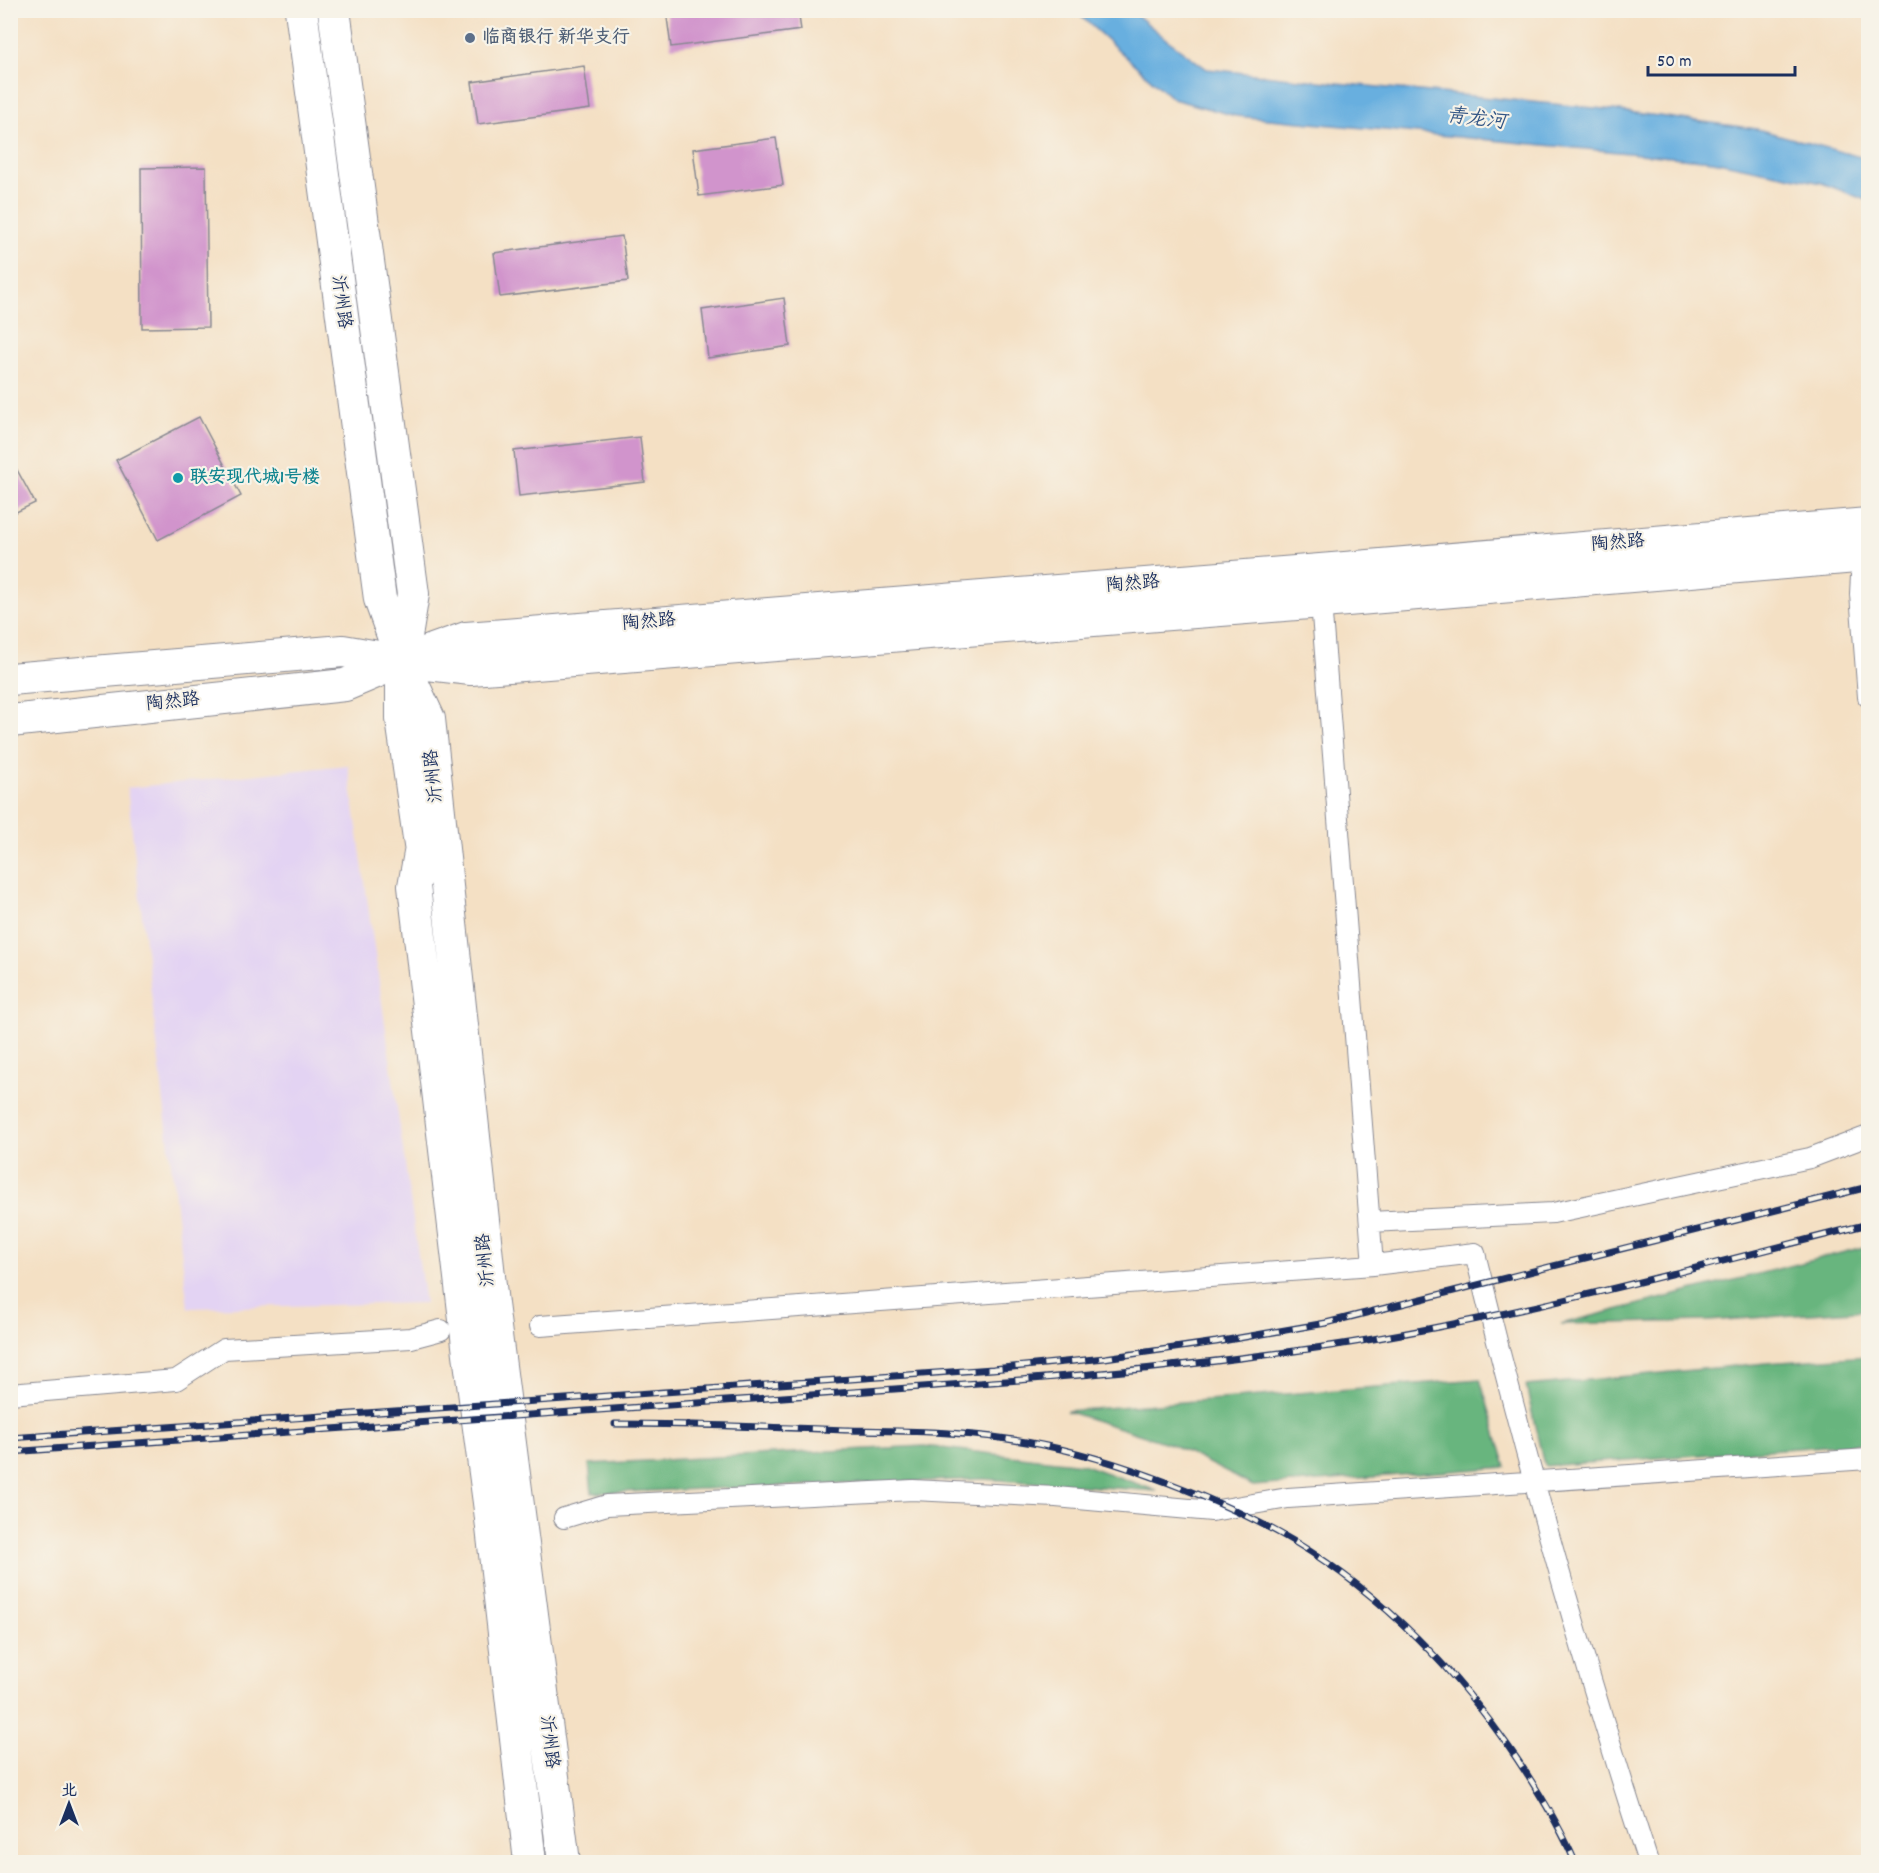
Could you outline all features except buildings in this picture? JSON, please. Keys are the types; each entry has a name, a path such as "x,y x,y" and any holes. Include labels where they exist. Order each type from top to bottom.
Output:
{"main road":[{"name":"沂州路","path":"302,10 380,599 402,661"},
{"name":"沂州路","path":"334,10 413,594 402,661 402,719 432,849 564,1863"},
{"name":"陶然路","path":"10,721 345,685 466,638 1869,524"},
{"name":"陶然路","path":"10,679 343,651 471,669 1321,602 1865,556"},
{"path":"1390,596 1363,579 1456,558"},
{"path":"1158,615 1276,591 1249,576"},
{"name":"沂州路","path":"432,849 542,1863"},
{"path":"432,849 414,886 467,1343 490,1510 530,1863"},
{"path":"432,849 459,894 514,1347 551,1619 577,1863"}],"street":[{"path":"1865,556 1860,594 1869,697"},
{"path":"1321,602 1373,1265"},
{"path":"1370,1222 1553,1213 1809,1158 1869,1136"},
{"path":"540,1326 1373,1265 1475,1254 1508,1388 1534,1480 1610,1744 1648,1863"},
{"path":"10,1394 176,1380 224,1349 411,1338 441,1330"},
{"path":"564,1518 607,1505 913,1490 1056,1497 1212,1511 1288,1498 1869,1459"}],"shaded area":[{"path":"348,765 425,1303 188,1308 127,788"}],"green space":[{"path":"1868,1246 1868,1310 1708,1321 1561,1324"},
{"path":"1868,1356 1868,1443 1544,1466 1526,1386 1766,1363"},
{"path":"1480,1379 1506,1467 1253,1486 1173,1445 1066,1411"},
{"path":"924,1446 1082,1464 1157,1491 984,1479 592,1493 589,1464"}],"water":[{"name":"青龙河","path":"1075,11 1132,11 1207,69 1605,109 1757,129 1868,159 1868,201 1822,183 1713,161 1236,116 1173,99"}],"railway":[{"path":"10,1438 993,1369 1105,1358 1326,1323 1868,1187"},
{"path":"10,1452 1020,1380 1253,1357 1398,1335 1534,1307 1868,1224"},
{"path":"615,1424 908,1431 987,1436 1044,1445 1097,1459 1169,1483 1224,1506 1278,1532 1327,1563 1359,1586 1417,1638 1470,1696 1517,1759 1549,1809 1575,1862"}],"place":[{"name":"临商银行 新华支行","path":"470,38"},
{"name":"联安现代城1号楼","path":"178,478"}]}
